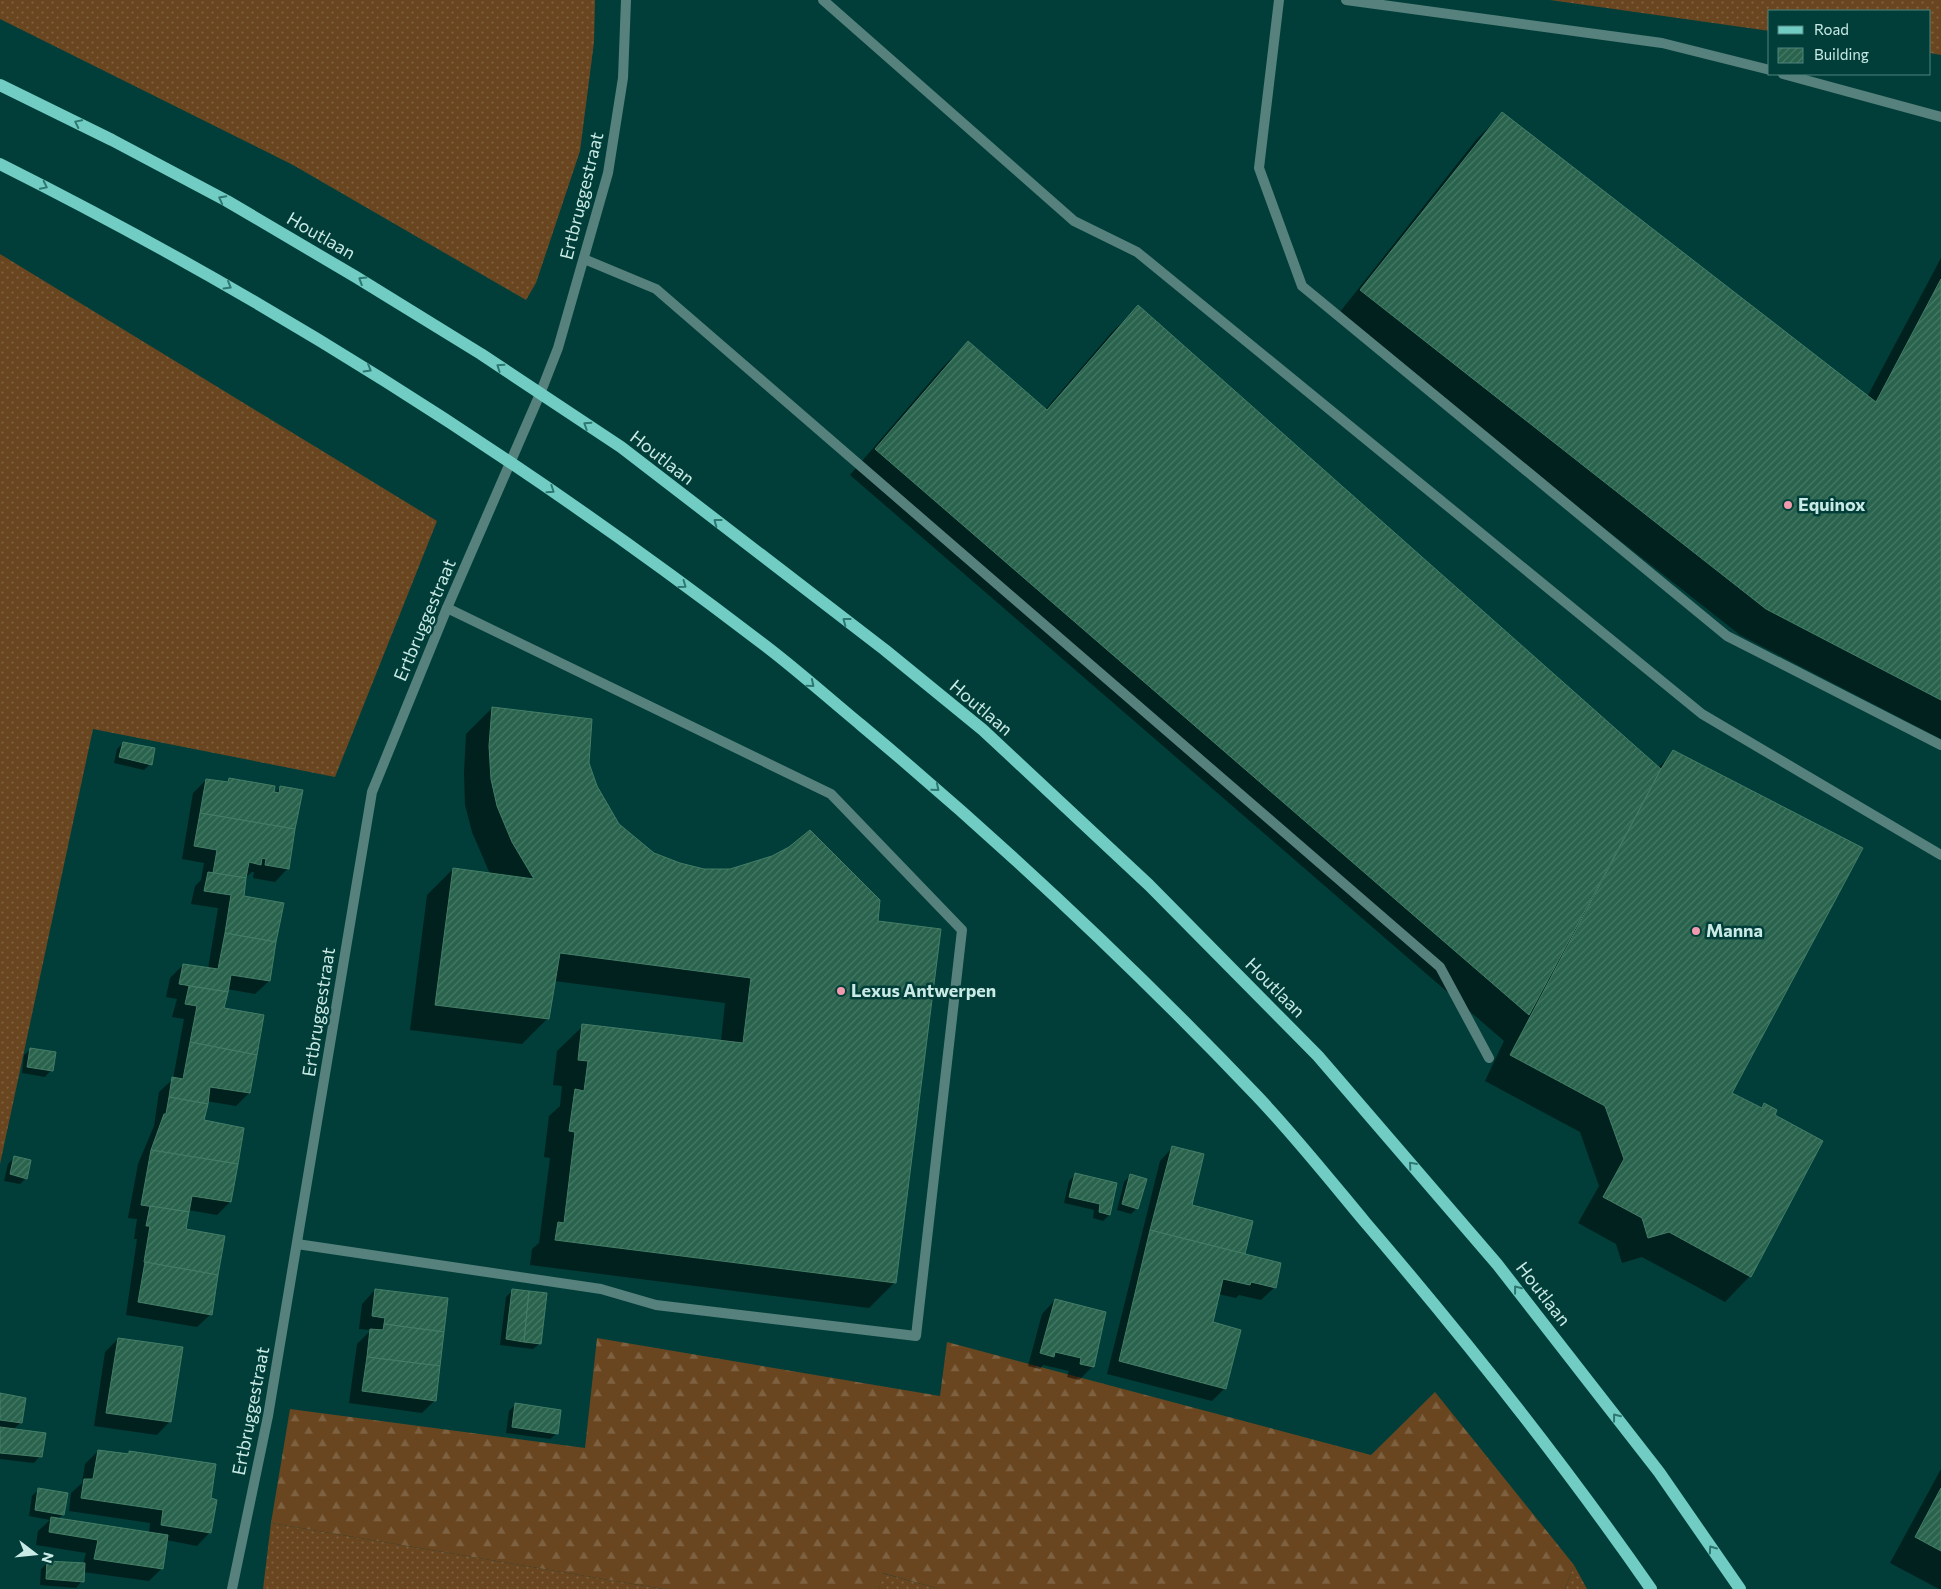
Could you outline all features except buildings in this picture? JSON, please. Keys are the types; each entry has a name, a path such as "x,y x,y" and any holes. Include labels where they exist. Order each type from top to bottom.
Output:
{"main road":[{"name":"Houtlaan","path":"0,85 112,140 227,201 365,282 481,354 622,448 885,650 983,730 1149,886 1318,1056 1497,1264 1659,1472 1740,1589"},
{"path":"0,164 78,203 177,257 403,390 579,509 763,643 949,799 1106,944 1260,1100 1442,1312 1609,1528 1651,1589"}],"street":[{"name":"Ertbruggestraat","path":"232,1589 268,1416 372,792 447,608 540,394 558,348 608,174 623,78 626,0"},
{"path":"823,0 1074,221 1137,252 1702,714 1941,855"},
{"path":"1279,0 1259,168 1302,286 1727,636 1941,746"},
{"path":"1346,0 1662,43 1768,70"},
{"path":"1787,75 1941,117"},
{"path":"584,259 656,289 1440,967 1490,1058"},
{"path":"297,1244 601,1289 656,1305 916,1336 962,930 831,794 447,608"}],"green space":[{"path":"0,0 595,0 594,42 580,151 536,283 526,300 293,165 0,19"},
{"path":"1550,0 1941,0 1941,55 1931,53 1931,10 1768,10 1768,31"},
{"path":"0,254 437,521 335,777 93,729 0,1164"},
{"path":"597,1338 940,1396 947,1342 1371,1455 1435,1392 1574,1565 1565,1589 939,1589 883,1573 879,1589 663,1589 271,1523 290,1409 585,1448"},
{"path":"271,1523 663,1589 263,1589"},
{"path":"1574,1565 1587,1589 1565,1589"},
{"path":"882,1573 939,1589 879,1589"}],"place":[{"name":"Equinox","path":"1788,505"},
{"name":"Manna","path":"1696,931"},
{"name":"Lexus Antwerpen","path":"841,991"}]}
